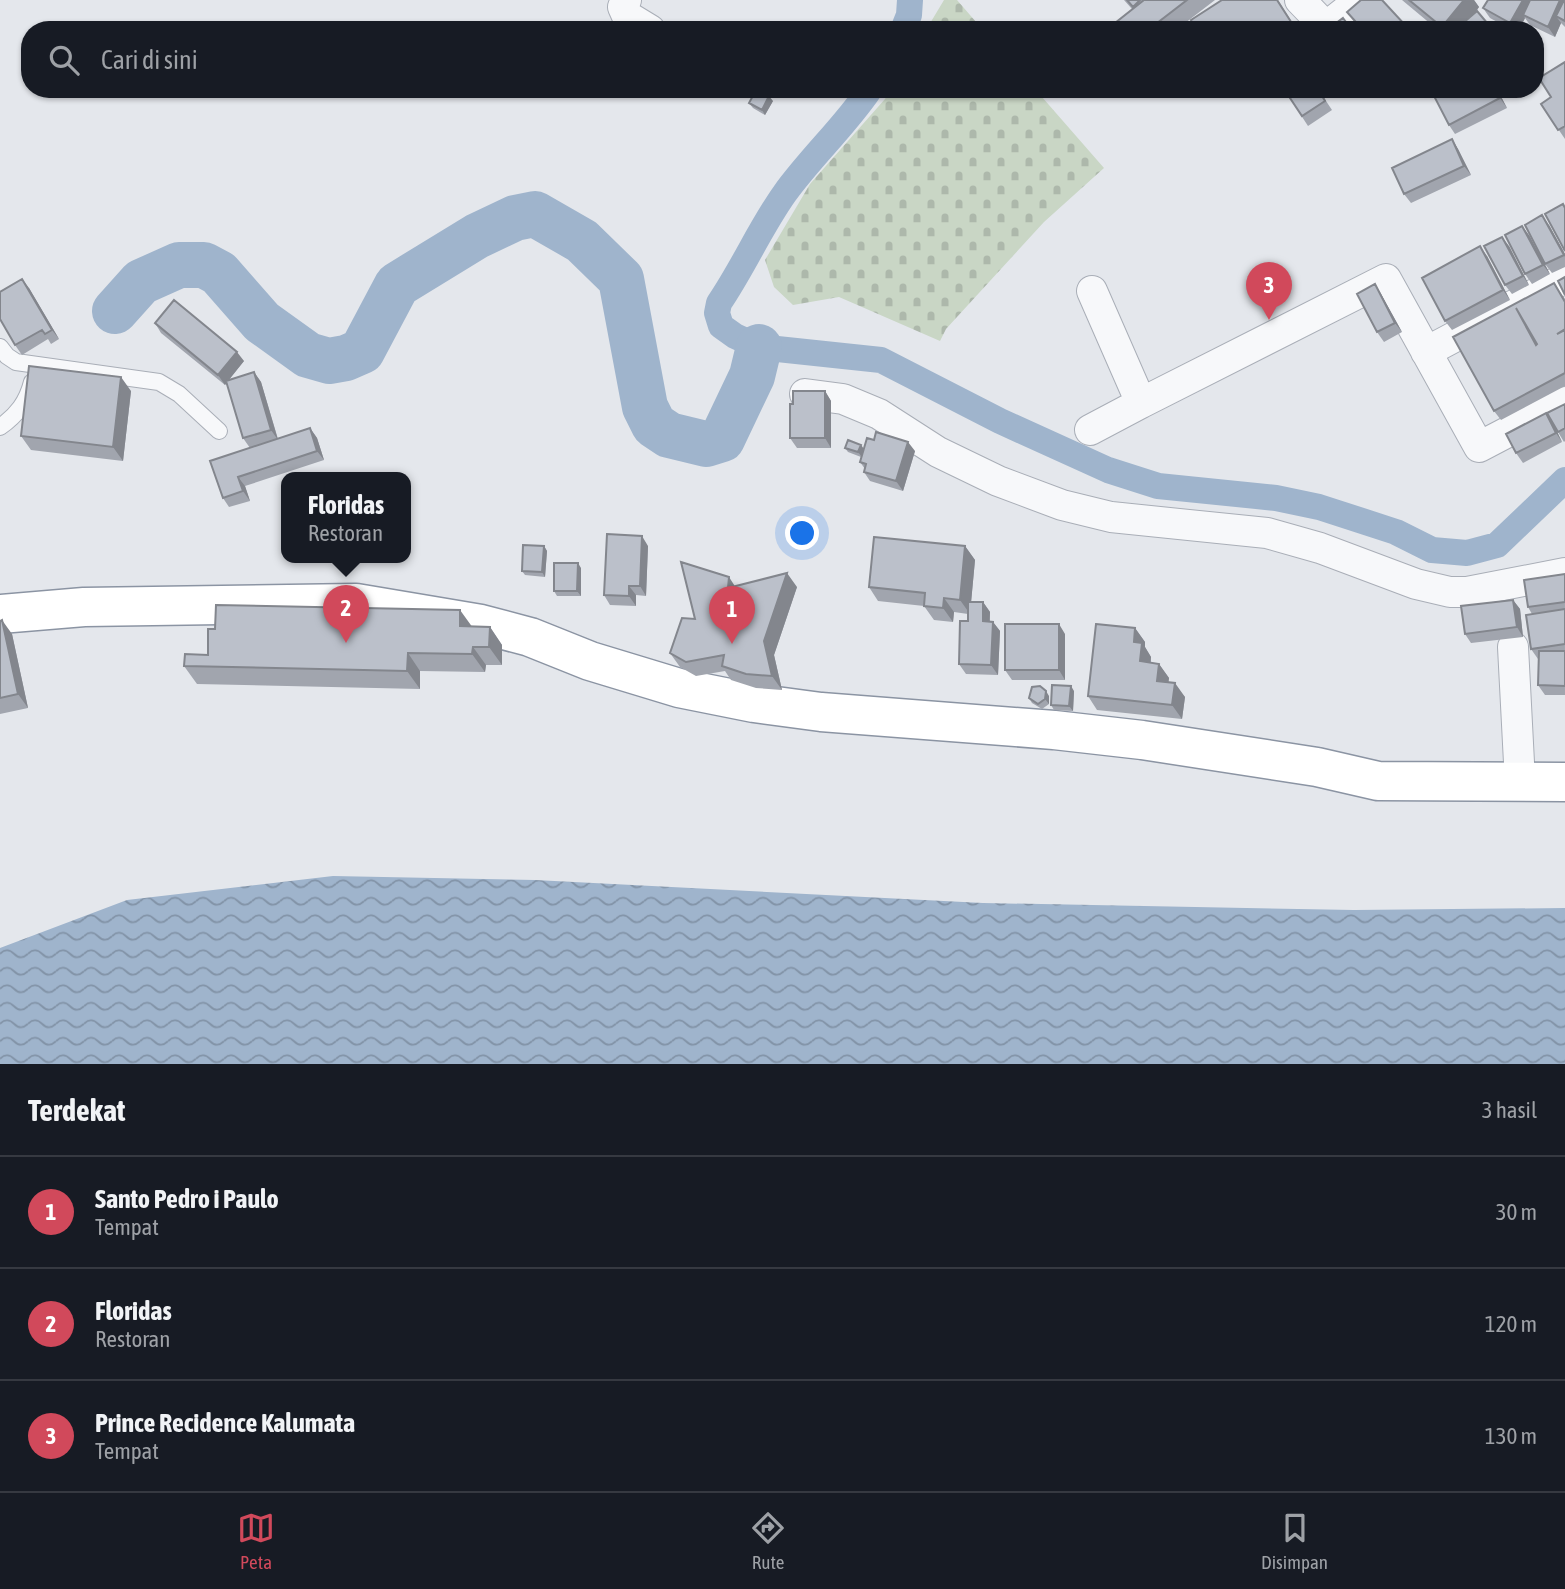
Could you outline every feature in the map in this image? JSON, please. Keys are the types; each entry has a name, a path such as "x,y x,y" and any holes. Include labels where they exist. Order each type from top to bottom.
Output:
{"highway":[{"path":"0,614 85,607 356,603 481,624 530,637 590,661 666,684 754,703 821,712 1142,740 1317,767 1378,781 1565,782"}],"street":[{"path":"626,0 623,8 626,16 635,21"},
{"path":"1300,0 1318,21"},
{"path":"1333,21 1360,0"},
{"path":"1426,352 1565,278"},
{"path":"1090,430 1386,279 1479,447 1565,402"},
{"path":"1092,291 1141,403"},
{"path":"805,394 843,399 879,414 938,452 998,481 1062,505 1111,517 1267,533 1320,548 1416,584 1450,592 1466,592 1565,572"},
{"path":"1513,647 1520,782"}],"lane":[{"path":"0,347 16,362 159,382 179,394 219,431"},
{"path":"0,427 12,419 28,399 34,365"}],"green space":[{"path":"944,0 957,0 975,21 931,21"},
{"path":"1043,98 1104,168 1044,222 946,329 940,341 839,297 793,305 774,287 765,260 810,184 885,99"}],"water":[{"path":"333,876 535,880 983,903 1354,910 1565,908 1565,1064 0,1064 0,948 127,900"}],"building":[{"path":"1127,0 1140,0 1133,7"},
{"path":"1144,0 1187,0 1160,21 1118,21"},
{"path":"1222,0 1277,0 1290,21 1192,21"},
{"path":"1361,0 1382,0 1401,21 1355,21 1347,12"},
{"path":"1409,0 1464,0 1447,21 1435,21"},
{"path":"1488,0 1523,0 1511,21 1483,8"},
{"path":"1530,0 1560,0 1548,27 1544,25 1544,21 1536,21 1523,15"},
{"path":"1565,0 1565,21 1556,16"},
{"path":"1477,11 1485,21 1465,21"},
{"path":"1565,62 1565,126 1558,130 1541,104 1551,97 1544,86 1544,75"},
{"path":"752,98 768,98 762,110 749,103"},
{"path":"1290,98 1323,98 1325,101 1302,116"},
{"path":"1435,98 1500,98 1449,125"},
{"path":"1452,139 1464,166 1404,194 1392,168"},
{"path":"1563,204 1565,208 1565,251 1545,214"},
{"path":"1542,215 1564,255 1545,264 1525,225"},
{"path":"1522,226 1543,265 1525,274 1505,235"},
{"path":"1502,237 1523,276 1505,285 1484,246"},
{"path":"1480,246 1503,290 1445,321 1422,278"},
{"path":"1565,277 1565,295 1558,281"},
{"path":"22,279 52,330 45,334 42,330 15,345 0,319 0,292"},
{"path":"1554,283 1565,302 1565,329 1557,334 1565,330 1565,373 1494,411 1453,337"},
{"path":"1375,284 1395,323 1377,332 1357,294"},
{"path":"174,300 237,352 218,375 155,323"},
{"path":"29,366 121,377 113,447 21,436"},
{"path":"254,372 271,430 243,438 226,381"},
{"path":"793,391 825,391 825,438 790,438 790,404 793,404"},
{"path":"1565,404 1565,428 1558,432 1547,413"},
{"path":"1546,413 1556,433 1516,453 1506,434"},
{"path":"310,428 317,451 238,477 243,491 223,498 210,461"},
{"path":"876,432 908,442 896,481 864,472 866,464 860,462 867,438 874,440"},
{"path":"848,440 861,445 858,452 845,448"},
{"path":"607,534 642,536 640,586 629,586 629,596 604,595"},
{"path":"874,537 965,546 960,600 944,598 943,608 924,606 925,593 869,587"},
{"path":"523,545 544,546 542,572 522,571"},
{"path":"681,562 729,577 728,588 787,573 764,641 772,676 746,674 722,666 724,655 686,662 670,653 682,618 695,619"},
{"path":"554,563 578,563 577,591 554,591"},
{"path":"1565,574 1565,602 1528,607 1524,580"},
{"path":"1513,600 1517,627 1465,634 1461,606"},
{"path":"968,602 983,602 983,621 993,622 991,665 959,664 960,621 968,621"},
{"path":"216,605 460,610 460,626 490,627 489,647 473,647 472,654 408,653 407,671 184,666 185,654 208,655 208,629 215,629"},
{"path":"1565,609 1565,644 1531,649 1526,615"},
{"path":"2,620 18,694 0,698 0,621"},
{"path":"1005,624 1059,624 1059,670 1005,670"},
{"path":"1096,624 1135,628 1134,642 1142,643 1140,661 1159,664 1157,681 1175,683 1172,705 1088,696"},
{"path":"1539,651 1565,651 1565,686 1538,685"},
{"path":"1052,685 1071,686 1069,706 1051,705"},
{"path":"1040,686 1046,691 1045,699 1038,704 1029,698 1032,687"}],"waterway":[{"path":"907,21 910,0"},
{"path":"863,98 785,193 719,303 717,313 721,326 735,336 759,347 881,360 1000,421 1108,470 1158,486 1276,498 1319,507 1396,532 1432,550 1467,553 1497,545 1565,480"},
{"path":"115,311 141,282 179,265 204,265 219,273 262,322 308,355 329,361 346,358 362,351 397,285 477,236 515,218 535,214 582,241 621,279 645,407 654,425 669,435 706,444 722,439 752,376 759,347"}],"place":[{"name":"Prince Recidence Kalumata","path":"1269,320"},
{"name":"Floridas","path":"346,643"},
{"name":"Santo Pedro i Paulo","path":"732,644"}]}
